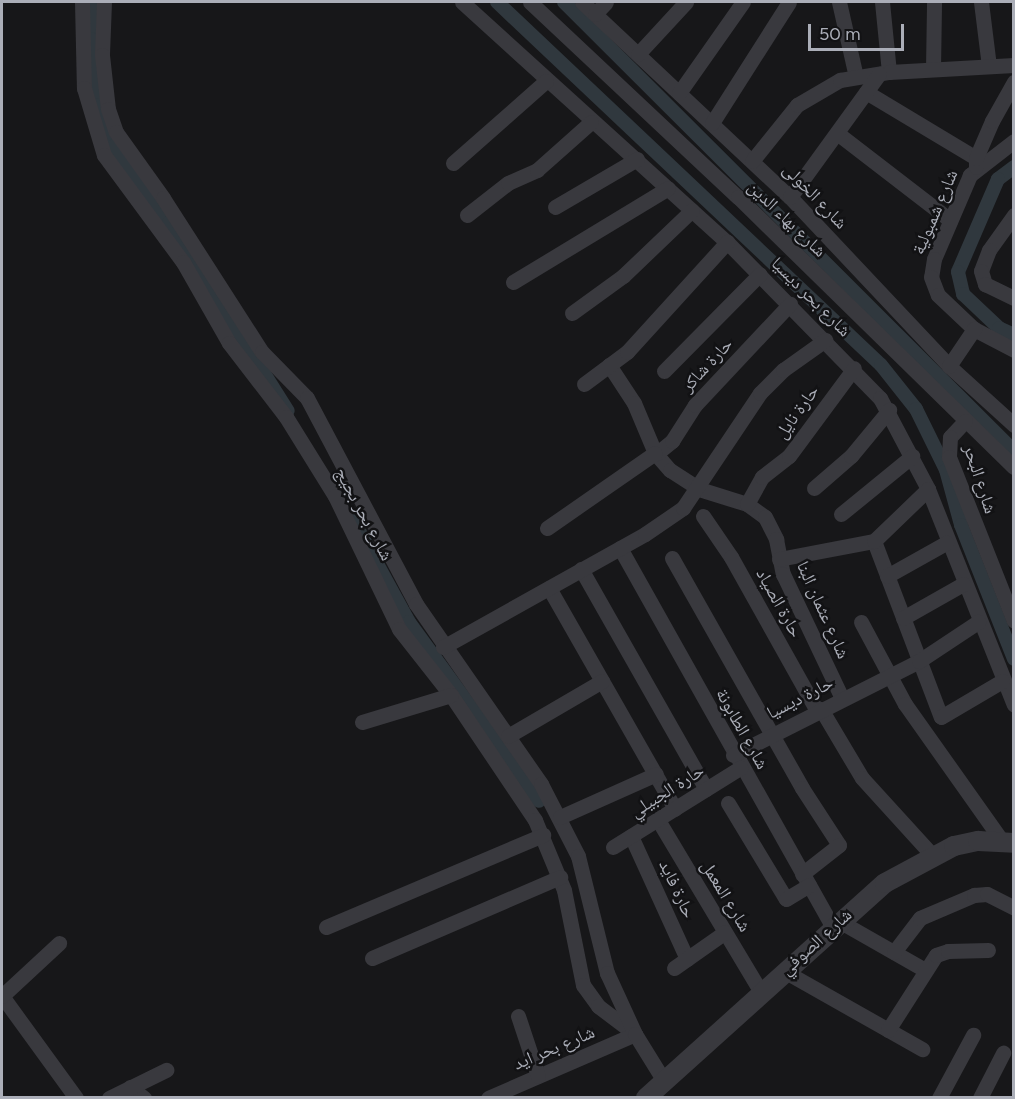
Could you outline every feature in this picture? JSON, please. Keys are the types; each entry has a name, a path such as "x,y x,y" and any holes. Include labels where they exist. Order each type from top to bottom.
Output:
{"street":[{"name":"شارع بحر بجيج","path":"82,2 84,88 95,134 116,175 160,230 229,343 286,417 335,496 399,629 451,695 535,820 560,877 583,985 598,1006 635,1034"},
{"name":"شارع بحر بجيج","path":"104,2 102,55 106,90 116,132 128,153 163,198 262,352 307,398 388,554 443,647 507,736 558,814 578,856 603,961 635,1034 654,1092"},
{"name":"شارع بحر ديسيا","path":"462,2 591,122 637,159 727,242 854,368 889,410 928,489 946,543 1014,705"},
{"name":"شارع بهاء الدين","path":"530,2 738,197 965,422 1014,467"},
{"name":"شارع الخولى","path":"582,2 790,197 950,366 1014,425"},
{"path":"595,14 606,2"},
{"path":"638,54 686,2"},
{"path":"679,93 743,2"},
{"path":"712,123 789,2"},
{"path":"839,2 856,77"},
{"path":"790,197 866,92 884,73 882,2"},
{"path":"933,69 934,2"},
{"path":"981,2 989,66"},
{"path":"752,161 807,96 840,80 884,73 1014,65"},
{"path":"453,162 546,81"},
{"path":"866,92 976,163 1014,82"},
{"path":"84,88 106,90"},
{"path":"467,215 508,183 537,170 591,122"},
{"path":"837,133 950,220"},
{"name":"شارع شمبولية","path":"1014,141 976,163 965,183 934,259 931,277 938,295 974,329 1014,350"},
{"path":"555,207 637,159"},
{"path":"513,282 668,188"},
{"path":"572,313 623,276 692,210"},
{"path":"1014,214 989,250 981,271 984,284 1014,298"},
{"path":"584,384 627,352 727,242"},
{"path":"664,371 760,274"},
{"name":"حارة شاكر","path":"547,528 672,441 695,405 790,304"},
{"path":"950,366 974,329"},
{"path":"443,647 620,548 683,508 699,489 760,393 783,370 825,340"},
{"name":"شارع عثمان البنا","path":"609,365 634,403 656,454 670,470 699,489 747,504 772,527 779,559 803,620 842,698"},
{"name":"حارة نايل","path":"747,504 762,477 789,456 854,368"},
{"path":"814,488 851,456 889,410"},
{"name":"شارع البحر","path":"965,422 950,437 949,457 1014,621"},
{"path":"841,514 912,456"},
{"path":"779,559 874,541 928,489"},
{"name":"حارة الصياد","path":"703,516 731,557 819,710 862,778 932,855"},
{"path":"874,541 943,718 1002,681"},
{"path":"887,576 946,543"},
{"name":"شارع الطابونة","path":"620,548 737,762 806,880 836,924"},
{"path":"672,558 771,735 839,845 785,899 729,802"},
{"path":"581,569 706,789"},
{"path":"903,618 963,584"},
{"path":"549,588 675,808"},
{"path":"861,622 889,676 1008,842"},
{"name":"حارة ديسيا","path":"737,762 771,735 920,661 978,622"},
{"path":"507,736 602,681"},
{"path":"362,722 451,695"},
{"name":"حارة الجبيلي","path":"613,847 706,789 737,762"},
{"path":"535,820 558,814 656,774"},
{"name":"شارع المعمل","path":"658,820 761,992"},
{"path":"326,927 543,835"},
{"name":"حارة فايد","path":"631,836 687,959"},
{"name":"شارع الصوفي","path":"654,1092 784,971 885,882 932,855 954,846 1008,842"},
{"path":"372,958 560,877"},
{"path":"894,952 920,918 974,895 987,894 1014,908"},
{"path":"569,916 591,908"},
{"path":"836,924 925,970"},
{"path":"674,968 725,932"},
{"path":"59,943 2,996 76,1098"},
{"path":"888,1030 925,970 942,952 988,950"},
{"path":"784,971 922,1049"},
{"path":"518,1016 538,1076"},
{"name":"شارع بحر ايد","path":"488,1098 512,1093 538,1076 635,1034"},
{"path":"939,1098 972,1035"},
{"path":"980,1098 1003,1053"},
{"path":"109,1098 166,1070"},
{"path":"130,1087 144,1098"}],"waterway":[{"path":"93,2 91,39 97,105 114,146 169,223 288,411"},
{"path":"497,2 881,365 916,409 946,470 961,525 1014,659"},
{"path":"564,2 1014,451"},
{"path":"1014,167 998,179 958,272 963,294 999,328 1014,335"},
{"path":"352,518 409,622 539,801"}]}
